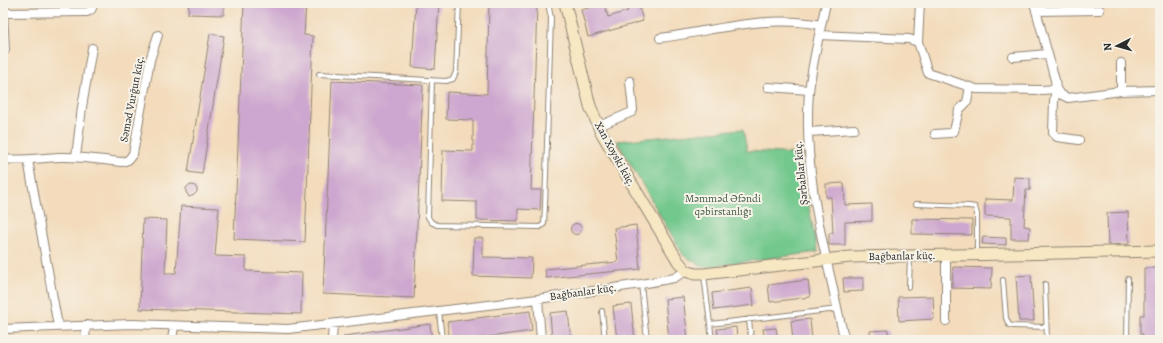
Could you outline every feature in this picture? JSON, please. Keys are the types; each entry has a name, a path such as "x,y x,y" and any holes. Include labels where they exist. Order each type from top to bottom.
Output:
{"street":[{"path":"5,50 3,13 87,12 93,8 93,3"},
{"name":"Xan Xoyski küç.","path":"567,3 590,106 598,126 669,248 686,271"},
{"name":"Şərbablar küç.","path":"826,3 810,90 808,132 810,167 819,227 845,340"},
{"path":"920,3 918,42 928,73 982,90 1056,89"},
{"path":"1079,140 1057,137 1053,134 1056,89 1053,71 1035,7 1100,10"},
{"path":"660,38 684,35 716,28 771,21 804,22 821,25"},
{"name":"Səməd Vurğun küç.","path":"3,159 28,160 76,157 122,162 128,160 133,154 150,60 158,35"},
{"path":"819,35 909,39 918,42"},
{"path":"76,157 82,107 92,48"},
{"path":"1014,57 1047,54"},
{"path":"1121,64 1121,91"},
{"path":"598,126 632,112 630,81"},
{"path":"768,87 810,90"},
{"path":"935,134 950,133 954,131 959,110 967,102 970,87"},
{"path":"1056,89 1060,94 1068,98 1121,91 1160,90"},
{"path":"808,132 854,129"},
{"path":"28,160 58,326"},
{"name":"Bağbanlar küç.","path":"3,329 131,324 288,329 538,299 674,278 686,271 695,274 704,274 850,257 1160,251"},
{"path":"946,255 946,321"},
{"path":"538,299 541,340"},
{"path":"332,340 333,324"},
{"path":"85,340 86,325"},
{"path":"172,340 174,326"}],"lane":[{"path":"319,74 446,81 453,79 456,72 460,3"},
{"path":"432,80 428,217 431,222 437,224 540,227 544,224 545,199 551,18 548,3"},
{"path":"916,204 969,206 975,208 977,214 977,255"},
{"path":"909,287 910,256"},
{"path":"704,274 712,340"},
{"path":"1127,340 1128,279"},
{"path":"1003,280 1006,318 1009,325 1046,327"},
{"path":"640,284 647,340"},
{"path":"1045,284 1047,340"},
{"path":"710,324 838,309"},
{"path":"439,311 442,340"},
{"path":"602,311 605,340"},
{"path":"749,319 751,340"}],"green space":[{"name":"Məmməd Əfəndi qəbirstanlığı","path":"743,129 747,151 798,154 818,252 705,267 684,256 617,141"}],"building":[{"path":"189,3 224,3 224,15 188,14"},
{"path":"244,3 306,3 304,35 313,36 305,242 234,239"},
{"path":"416,3 439,3 435,69 412,67"},
{"path":"625,3 638,3 643,21 588,37 581,10 604,4 608,17 628,11"},
{"path":"489,4 537,5 531,190 541,190 540,210 518,209 518,221 477,220 477,202 442,201 443,150 473,151 473,120 446,119 447,92 487,94"},
{"path":"210,34 224,36 202,174 188,172"},
{"path":"332,81 423,85 414,298 323,294"},
{"path":"1014,177 1030,178 1030,190 1026,190 1024,226 1030,227 1029,239 1011,239 1011,217 985,216 985,199 1013,200"},
{"path":"844,183 845,205 872,204 872,221 845,222 845,245 829,245 829,233 833,233 831,197 826,197 826,184"},
{"path":"192,185 195,186 197,192 189,197 186,192 186,188"},
{"path":"181,206 219,208 215,256 246,257 246,271 302,273 301,314 140,309 143,219 167,220 165,273 176,273"},
{"path":"1128,212 1129,244 1108,245 1107,213"},
{"path":"912,219 972,220 972,235 912,234"},
{"path":"574,224 578,224 580,225 580,233 574,234 571,231 571,227"},
{"path":"636,225 640,269 546,278 545,269 618,262 614,228"},
{"path":"983,237 1006,238 1006,245 982,244"},
{"path":"474,238 483,238 483,257 532,258 531,278 473,276"},
{"path":"953,267 992,268 991,289 952,288"},
{"path":"1144,268 1159,268 1159,338 1143,338 1143,334 1140,334 1140,315 1144,315"},
{"path":"1031,275 1034,321 1019,321 1016,276"},
{"path":"843,278 863,278 863,291 844,292"},
{"path":"808,280 810,297 770,302 768,285"},
{"path":"752,288 754,305 714,310 712,293"},
{"path":"933,296 934,319 899,321 898,297"},
{"path":"683,297 688,340 669,340 665,299"},
{"path":"631,304 635,340 617,340 613,306"},
{"path":"530,311 532,331 467,340 450,340 447,322"},
{"path":"568,311 571,340 552,340 550,313"},
{"path":"810,319 812,340 793,340 791,321"},
{"path":"430,324 432,340 344,340 344,336"},
{"path":"736,327 737,340 719,340 717,329"},
{"path":"776,328 778,340 765,340 763,329"},
{"path":"888,330 889,340 871,340 870,331"}]}
